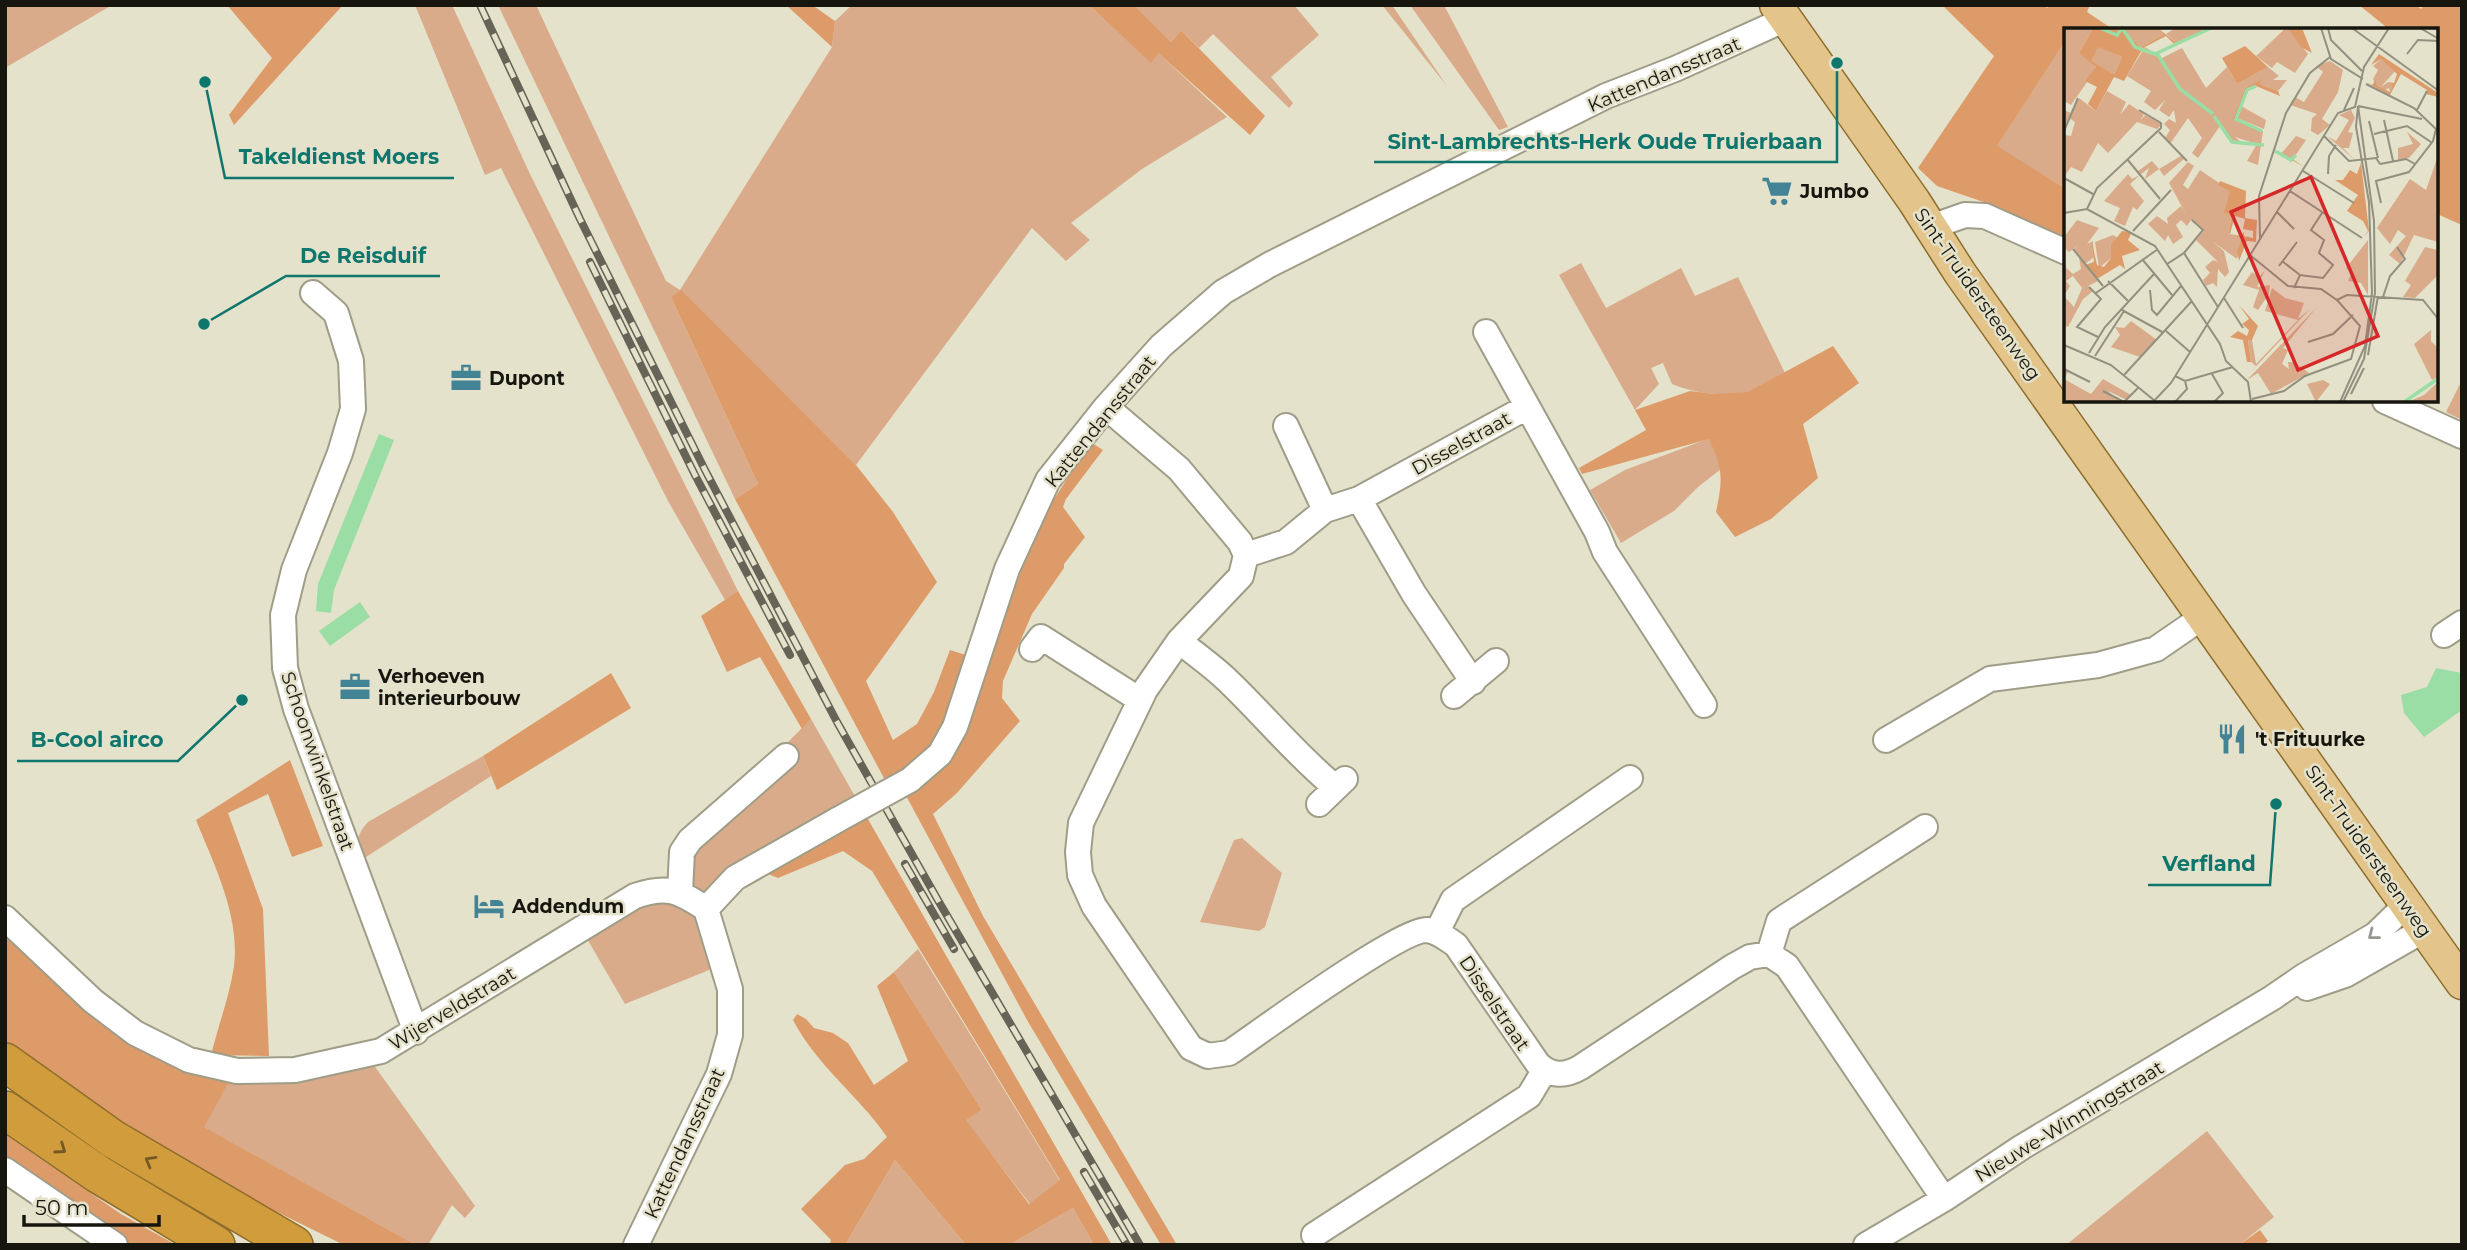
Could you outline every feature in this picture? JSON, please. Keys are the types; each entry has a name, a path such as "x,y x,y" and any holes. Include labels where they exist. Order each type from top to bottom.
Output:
{"highway":[{"path":"5,1062 113,1139 294,1245"},
{"path":"5,1110 98,1174 216,1245"}],"main road":[{"name":"Sint-Truidersteenweg","path":"1781,12 1961,273 2462,983"}],"street":[{"name":"Kattendansstraat","path":"636,1245 719,1074 730,1035 730,989 706,909 735,878 910,780 940,754 955,727 1007,569 1048,480 1106,407 1161,346 1223,292 1269,265 1606,96 1723,48 1781,12"},
{"path":"1931,227 1965,215 1985,216 2064,251"},
{"name":"Schoonwinkelstraat","path":"313,293 336,313 351,361 352,409 341,453 294,570 283,615 285,668 296,709 416,1032"},
{"name":"Disselstraat","path":"1486,332 1597,532 1605,552 1704,705"},
{"path":"2387,402 2462,436"},
{"path":"1106,407 1179,469 1240,542 1246,555 1241,576 1179,641 1140,700 1082,823 1078,852 1080,875 1094,906 1191,1048 1208,1056 1229,1053 1378,953 1416,932 1437,932 1453,900 1630,778"},
{"name":"Disselstraat","path":"1246,555 1286,542 1325,510 1359,499 1527,407"},
{"path":"1286,426 1325,510"},
{"path":"1359,499 1414,594 1464,689 1496,661"},
{"path":"1885,740 1990,679 2098,665 2156,649 2204,615"},
{"path":"1032,649 1041,637 1140,700"},
{"path":"1179,641 1224,677 1333,790"},
{"path":"706,909 680,892 682,852 690,840 786,756"},
{"path":"1925,827 1779,921 1769,954 1787,966 1944,1199"},
{"name":"Wijerveldstraat","path":"5,918 93,1000 135,1033 188,1060 237,1071 295,1070 381,1051 635,896 652,891 680,892"},
{"name":"Nieuwe-Winningstraat","path":"1866,1245 1944,1199 2022,1147 2273,999 2304,976 2375,935 2415,917"},
{"name":"Disselstraat","path":"1437,932 1456,945 1533,1058 1544,1071 1554,1073 1572,1073 1732,967 1750,957 1769,954"},
{"path":"1314,1235 1529,1096 1544,1071"},
{"path":"5,1170 115,1245"}],"shaded area":[{"path":"5,5 112,5 5,68"},
{"path":"227,5 343,5 234,125 229,115 272,58"},
{"path":"415,5 452,5 530,174 738,591 725,600 668,501 501,168 485,175"},
{"path":"498,5 536,5 666,281 680,290 832,47 835,21 852,5 1089,5 1151,62 1157,52 1227,117 1142,169 1071,223 1090,240 1066,261 1032,228 856,465 681,291 671,297 758,484 735,499"},
{"path":"786,5 812,5 835,21 832,47"},
{"path":"1089,5 1134,5 1171,42 1181,30 1265,116 1250,135 1158,53 1151,63"},
{"path":"1134,5 1294,5 1319,35 1271,77 1293,103 1289,108 1213,34 1199,48 1181,30 1171,42"},
{"path":"1382,5 1392,5 1447,86"},
{"path":"1410,5 1448,5 1445,7 1508,127 1499,130"},
{"path":"1942,5 2043,5 2047,8 2050,5 2090,5 2087,12 2111,28 2064,28 2064,43 1997,146 2064,188 2064,238 1998,207 1937,186 1918,168 1994,56"},
{"path":"2359,5 2416,5 2421,9 2424,5 2462,5 2462,225 2439,215 2439,28 2384,28 2385,26"},
{"path":"2064,43 2064,188 1996,147"},
{"path":"1581,263 1606,308 1681,268 1695,296 1738,277 1785,373 1750,392 1710,394 1672,384 1663,363 1651,368 1659,384 1635,410 1559,275"},
{"path":"681,290 856,465 893,512 937,582 866,681 893,740 917,724 934,692 950,650 969,656 938,739 923,758 886,782 735,499 758,484 671,297"},
{"path":"1833,346 1859,383 1803,424 1818,478 1771,519 1735,537 1716,512 1720,474 1709,439 1582,474 1579,468 1646,430 1635,410 1690,391 1714,394 1748,392"},
{"path":"2462,380 2462,420 2446,412"},
{"path":"379,434 394,440 334,590 331,613 316,611 318,584"},
{"path":"1710,438 1721,469 1674,511 1621,543 1590,490 1625,470"},
{"path":"1092,443 1103,450 1066,499 1063,507 1085,537 1032,614 1003,681 1002,698 1020,721 957,793 933,814 983,916 1177,1245 1161,1245 1027,1020 904,792 950,756 977,699 997,633 1041,520"},
{"path":"738,591 811,719 802,729 760,657 727,672 701,616"},
{"path":"360,602 370,617 330,646 319,631"},
{"path":"2436,668 2462,673 2462,710 2424,737 2404,713 2401,695 2427,687"},
{"path":"611,673 631,708 497,790 483,756"},
{"path":"811,719 856,798 708,896 687,887 690,850 795,760 788,742"},
{"path":"483,756 491,776 363,859 358,839 368,822"},
{"path":"290,760 323,846 292,857 268,794 228,813 263,909 269,1056 211,1055 230,988 235,947 224,891 196,820"},
{"path":"865,814 1112,1245 1094,1245 1073,1208 1009,1245 966,1245 895,1160 845,1245 829,1245 831,1240 801,1209 845,1165 864,1159 887,1137 814,1052 793,1020 797,1014 814,1028 833,1033 848,1043 874,1085 908,1061 877,986 894,972 982,1110 966,1120 1029,1204 1060,1180 872,871 843,851 778,878 768,874"},
{"path":"1242,838 1282,873 1265,927 1259,931 1200,922 1234,840"},
{"path":"675,900 694,914 703,930 714,968 625,1004 586,937 638,903"},
{"path":"5,930 193,1070 229,1082 204,1127 416,1245 344,1245 183,1166 5,1045"},
{"path":"918,949 1060,1181 1030,1204 965,1120 982,1110 894,972"},
{"path":"373,1064 475,1206 465,1218 452,1205 428,1245 416,1245 203,1127 229,1082 284,1083 329,1076"},
{"path":"2207,1131 2274,1217 2239,1245 2066,1245"},
{"path":"5,1134 121,1214 176,1245 124,1245 5,1162"},
{"path":"895,1160 966,1245 845,1245"},
{"path":"1073,1208 1094,1245 1009,1245"},
{"path":"2260,1230 2268,1241 2263,1245 2239,1245"}],"railway":[{"path":"480,5 580,219 705,470 837,722 1140,1245"},
{"path":"590,262 695,475 790,655"},
{"path":"905,864 954,949"},
{"path":"1084,1172 1127,1245"}],"place":[{"name":"Sint-Lambrechts-Herk Oude Truierbaan","path":"1837,63"},
{"name":"Takeldienst Moers","path":"205,82"},
{"name":"Jumbo","path":"1777,191"},
{"name":"De Reisduif","path":"204,324"},
{"name":"Dupont","path":"466,378"},
{"name":"Verhoeven interieurbouw","path":"355,687"},
{"name":"B-Cool airco","path":"242,700"},
{"name":"'t Frituurke","path":"2232,739"},
{"name":"Verfland","path":"2276,804"},
{"name":"Addendum","path":"489,906"}]}
